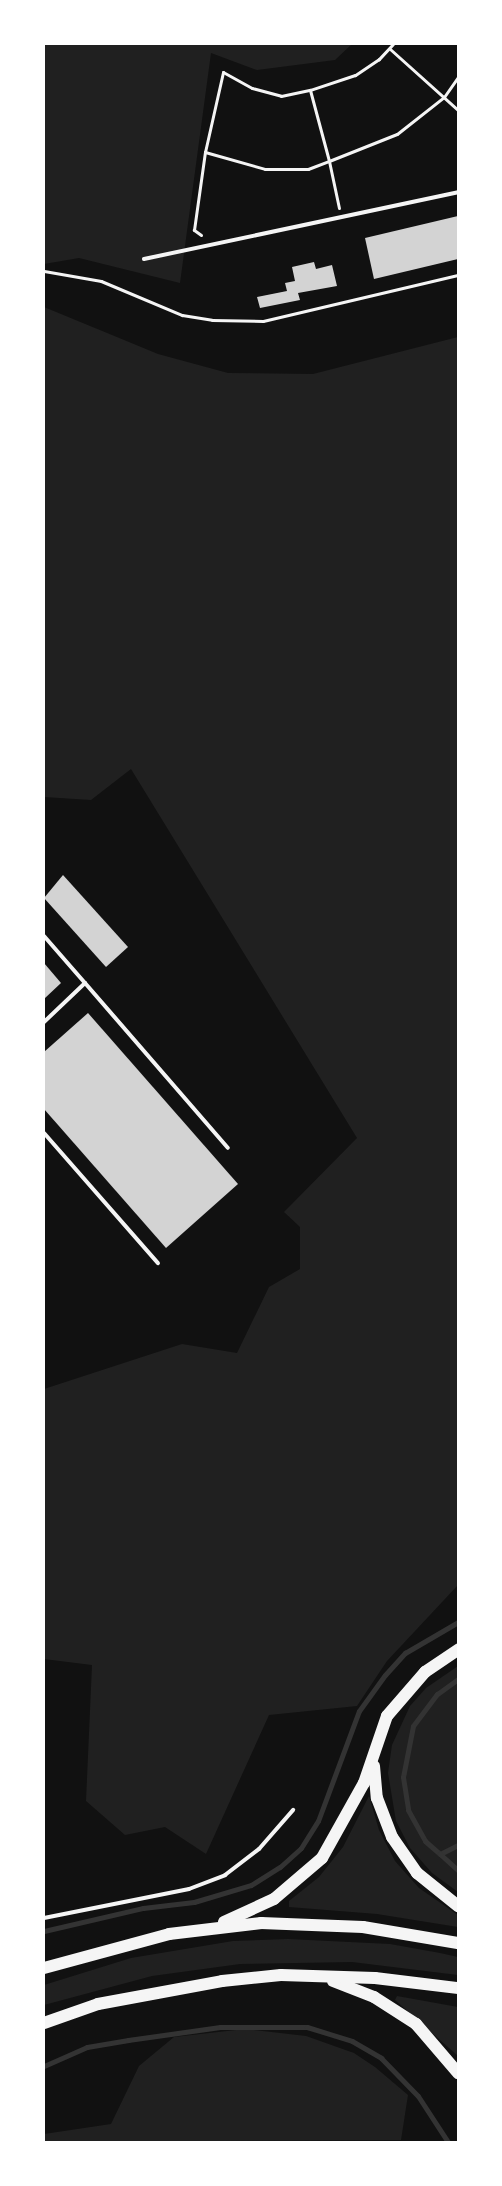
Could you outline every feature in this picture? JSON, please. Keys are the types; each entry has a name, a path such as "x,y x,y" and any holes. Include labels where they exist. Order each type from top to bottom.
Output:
{"main road":[{"path":"44,1968 133,1942 204,1928 254,1910 307,1874 345,1821 387,1716 398,1700 425,1672 459,1650"},
{"path":"374,1752 377,1798 392,1836 417,1873 459,1906"},
{"path":"204,1928 319,1924 459,1943"},
{"path":"314,1975 374,1997 394,2009 435,2042 459,2073"},
{"path":"44,2023 98,2004 251,1978 314,1975 459,1988"}],"lane":[{"path":"144,259 341,219 459,192"},
{"path":"44,936 228,1148"},
{"path":"44,1022 85,983"},
{"path":"44,1133 158,1263"},
{"path":"44,1918 189,1888 225,1875 259,1849 293,1810"}],"path":[{"path":"216,245 194,230 205,152 223,72 252,88 281,96 310,90 355,75 390,49 393,44"},
{"path":"390,49 459,110"},
{"path":"205,152 265,169 308,169 397,134 444,97 459,76"},
{"path":"310,90 341,219"},
{"path":"44,271 101,281 182,315 212,320 263,321 459,275"}],"shaded area":[{"path":"44,44 352,44 335,60 257,70 211,53 180,283 79,258 44,264"},
{"path":"44,307 158,354 228,373 313,374 458,337 458,1585 387,1661 357,1706 269,1715 206,1854 165,1827 125,1835 86,1801 92,1665 44,1659 44,1389 182,1344 237,1353 269,1287 300,1269 300,1227 284,1212 357,1138 131,769 91,800 44,797"},
{"path":"458,1666 458,1892 432,1873 410,1848 396,1821 388,1773 392,1745 410,1706 426,1688"},
{"path":"369,1796 379,1830 395,1861 419,1888 458,1915 458,1927 377,1914 289,1907 289,1901 319,1877 343,1847"},
{"path":"288,1939 390,1944 440,1953 458,1957 458,1975 352,1962 240,1964 152,1976 44,2005 44,1985 131,1958 233,1941"},
{"path":"397,1996 458,2007 458,2056 395,2000"},
{"path":"245,2029 306,2036 354,2053 375,2067 408,2095 401,2140 44,2142 44,2134 111,2124 139,2066 174,2037"}],"building":[{"path":"458,216 458,259 374,279 365,238"},
{"path":"314,262 316,269 332,265 337,286 298,293 300,300 260,308 257,297 287,291 285,283 295,281 292,267"},
{"path":"63,875 128,947 106,967 44,898"},
{"path":"44,963 61,983 44,999"},
{"path":"88,1013 238,1184 166,1248 44,1109 44,1052"}],"waterway":[{"path":"44,1931 143,1908 194,1902 251,1885 280,1867 301,1848 318,1821 359,1711 385,1675 405,1653 458,1622"},
{"path":"458,1679 437,1694 413,1726 403,1777 408,1810 425,1841 440,1854 458,1845"},
{"path":"440,1854 458,1870"},
{"path":"44,2066 87,2047 128,2040 220,2027 307,2027 352,2041 381,2058 418,2096 448,2142"}]}
